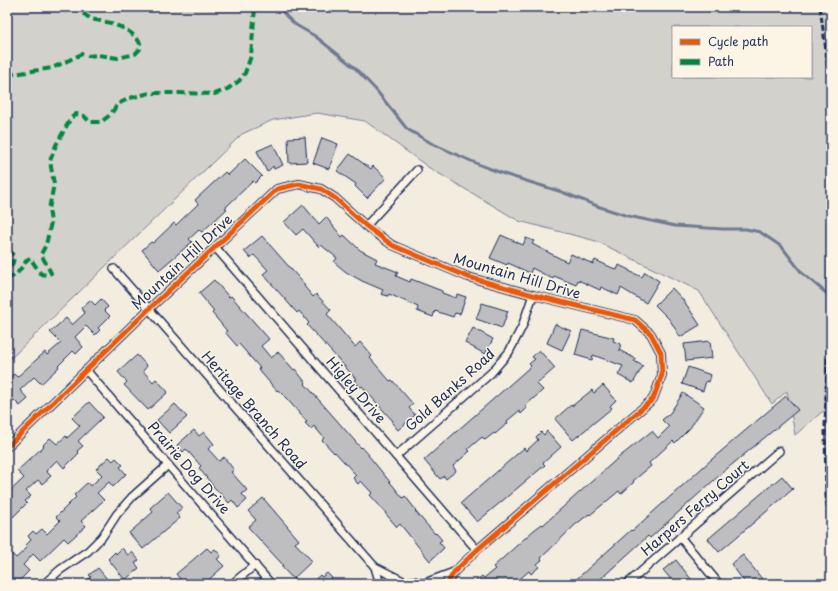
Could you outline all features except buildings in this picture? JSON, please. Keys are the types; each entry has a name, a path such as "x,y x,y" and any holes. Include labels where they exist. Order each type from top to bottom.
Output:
{"street":[{"path":"366,226 417,170"},
{"name":"Mountain Hill Drive","path":"7,447 149,309 278,190 298,184 321,188 335,198 366,226 392,245 468,277 635,320 650,334 661,353 662,375 653,399 477,550 454,572 447,584"},
{"name":"Higley Drive","path":"216,248 477,550"},
{"name":"Heritage Branch Road","path":"114,269 374,567 402,583 414,582 422,584"},
{"name":"Gold Banks Road","path":"396,456 491,374 510,352 522,328 534,295"},
{"name":"Prairie Dog Drive","path":"86,370 271,584"},
{"name":"Harpers Ferry Court","path":"627,584 779,451"},
{"path":"44,584 60,570 88,550 102,537 117,514 132,497 168,465"},
{"path":"680,537 719,584"},
{"path":"232,584 255,565"},
{"name":"Heritage Branch Road","path":"374,567 380,584"},
{"name":"Mountain Hill Drive","path":"422,584 454,572"}],"shaded area":[{"path":"7,7 831,7 831,410 822,412 795,435 787,391 772,404 699,291 596,241 519,221 428,167 365,121 317,113 273,120 242,134 7,362"}],"waterway":[{"path":"279,7 296,25 315,36 355,68 376,90 407,129 431,143 480,165 628,216 675,226 746,229 760,232 782,247 802,273 831,297"}],"railway":[{"path":"820,7 827,58 831,137"},
{"path":"831,241 825,426 826,495 831,543"}],"marked path":[{"path":"7,75 52,68 82,54 88,56 98,55 118,58 135,54 140,49 140,43 135,36 125,29 111,23 91,19 74,7"},
{"path":"7,279 16,275 30,258 41,274 47,275 51,273 41,254 46,245 51,222 49,209 54,184 50,161 56,145 71,118 76,114 84,116 90,122 101,122 110,115 118,104 130,98 150,93 214,94 226,90 239,81 245,73 251,56 255,7"},
{"path":"7,185 10,195 7,205"},
{"path":"7,250 12,253 14,260 11,267 7,269"}],"cycle path":[{"path":"7,447 149,309 277,189 299,184 321,189 335,198 366,226 392,245 468,277 533,295 635,320 651,334 661,353 662,375 653,399 477,550 454,572 447,584"}]}
